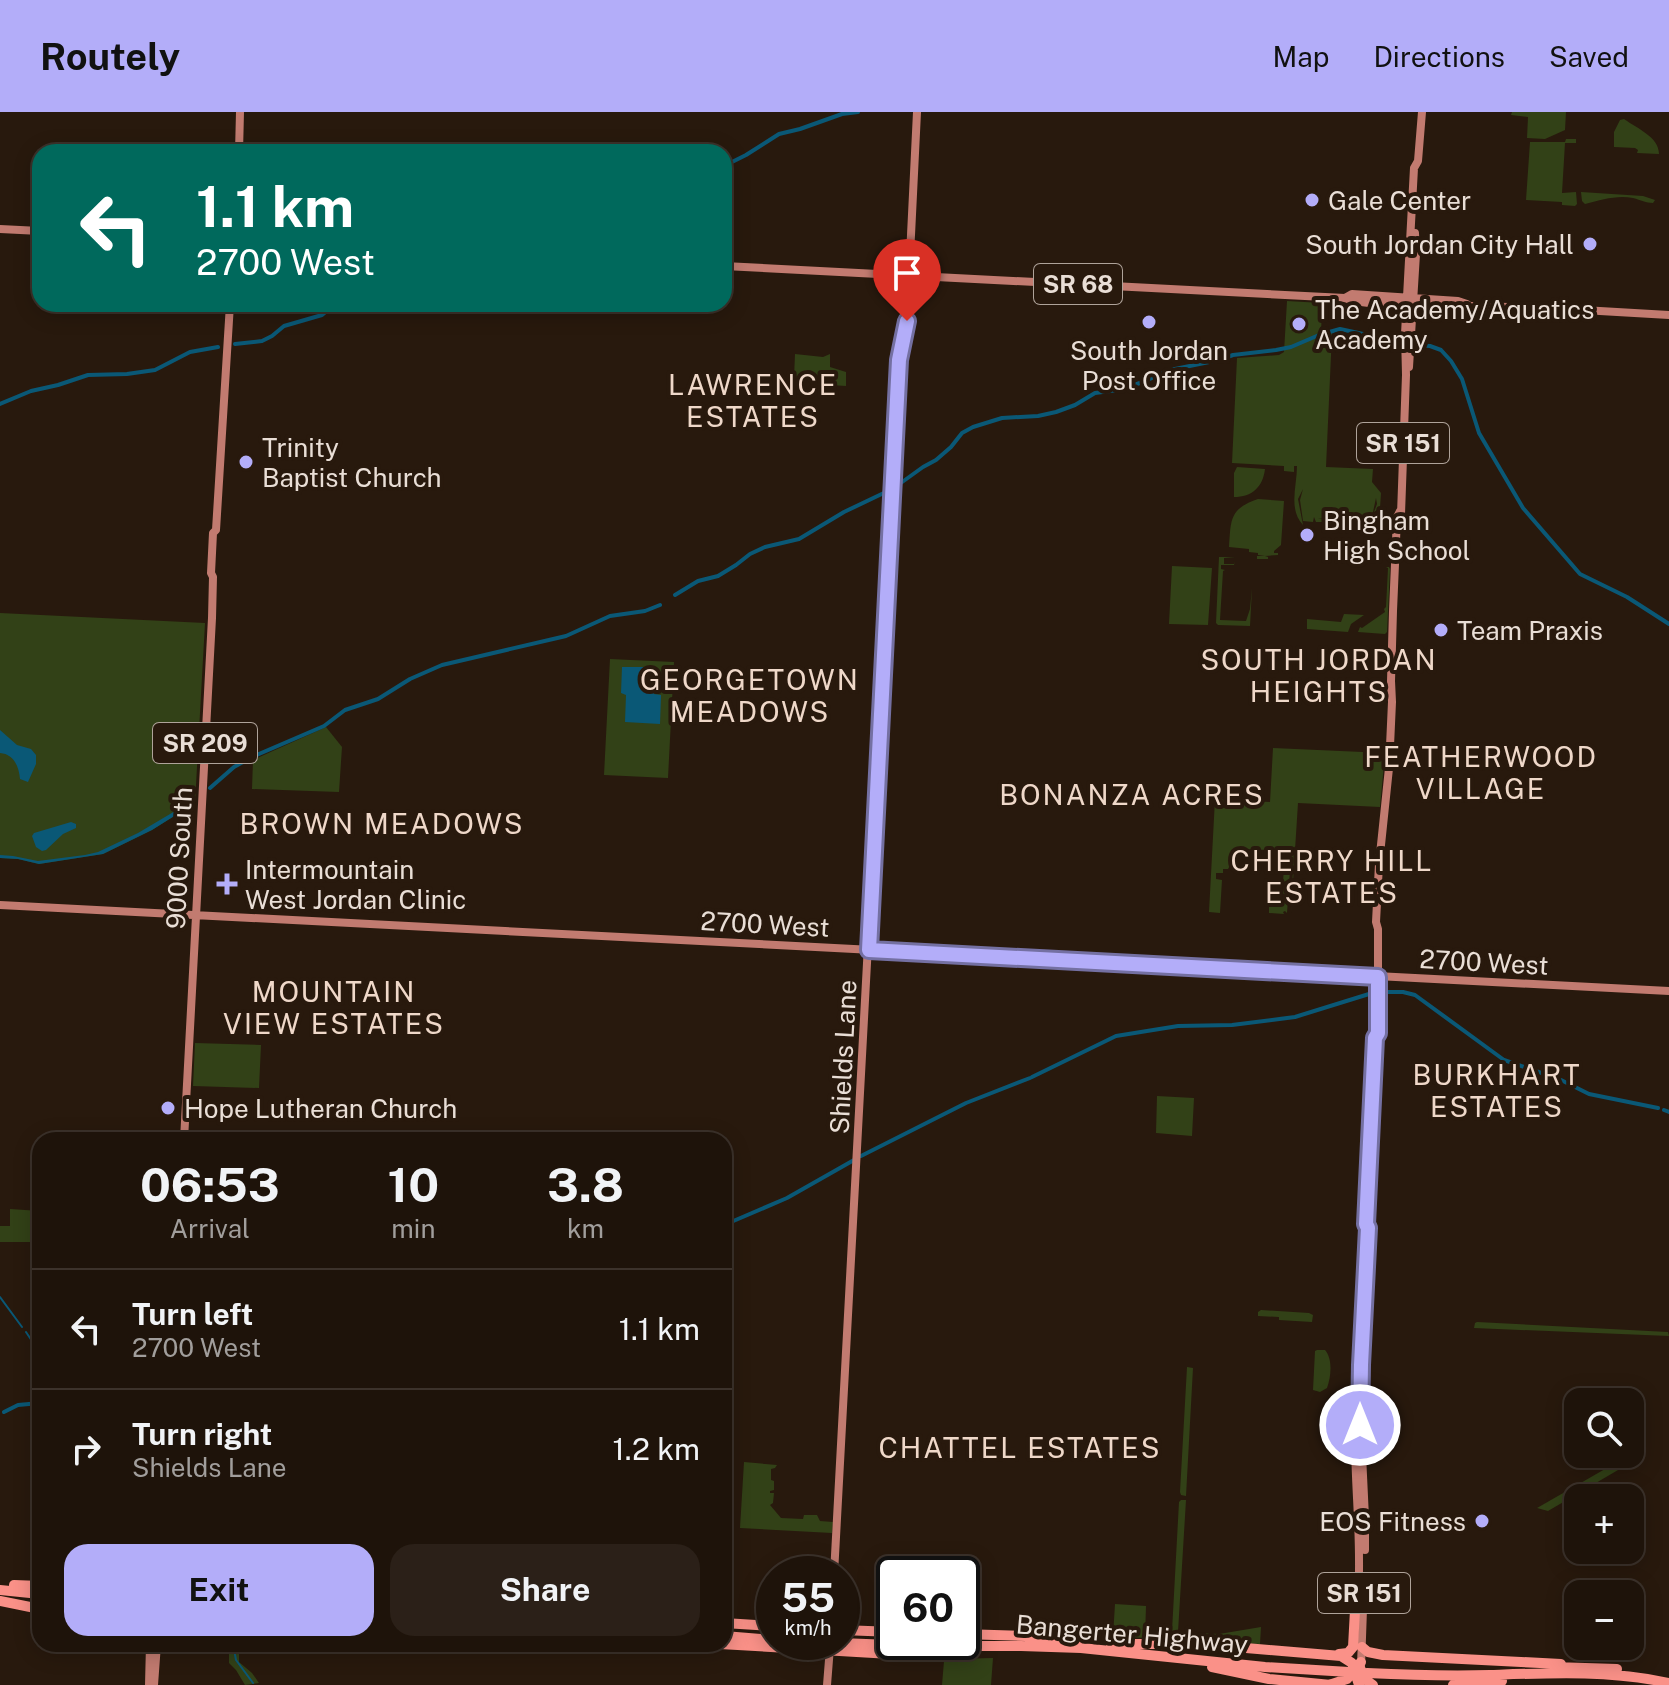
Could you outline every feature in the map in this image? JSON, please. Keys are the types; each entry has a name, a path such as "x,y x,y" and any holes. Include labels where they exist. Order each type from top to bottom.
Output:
{"highway":[{"path":"0,1587 32,1586"},
{"path":"0,1587 32,1593"},
{"path":"1111,1648 1157,1644 1346,1654 1352,1649 1358,1594"},
{"path":"0,1599 32,1601"},
{"path":"0,1599 32,1607"},
{"path":"732,1623 756,1625"},
{"path":"732,1634 756,1636"},
{"path":"980,1635 1025,1636 1079,1645"},
{"name":"Bangerter Highway","path":"980,1642 1079,1645 1358,1672 1620,1676 1669,1683"},
{"path":"732,1644 756,1645"},
{"name":"Bangerter Highway","path":"860,1644 1079,1645"},
{"path":"860,1650 929,1655 1079,1645"},
{"path":"1111,1648 1262,1678 1330,1685 1345,1680 1370,1660 1383,1655"},
{"path":"1358,1672 1359,1649 1383,1655 1607,1668"},
{"path":"1327,1654 1345,1657 1373,1685"},
{"name":"Bangerter Highway","path":"1358,1672 1557,1667 1607,1668 1669,1676"},
{"path":"1453,1685 1519,1679 1620,1676"}],"main road":[{"path":"239,144 240,112"},
{"name":"Shields Lane","path":"835,1556 899,360 907,321 917,112"},
{"name":"SR 151","path":"1359,1649 1365,1524 1360,1408 1366,1224 1375,1038 1378,1033 1376,925 1389,775 1406,375 1410,366 1416,164 1422,112"},
{"path":"0,229 32,231"},
{"name":"SR 68","path":"732,266 1345,298 1353,301 1410,301 1458,307 1469,305 1669,315"},
{"name":"9000 South","path":"184,1132 230,312"},
{"name":"SR 151","path":"1394,668 1393,603 1397,517 1400,511"},
{"name":"2700 West","path":"0,905 1669,991"},
{"name":"SR 151","path":"1359,1649 1355,1385 1363,1228 1366,1224"},
{"path":"150,1652 152,1685"},
{"path":"152,1685 156,1652"},
{"path":"827,1685 829,1660"}],"green space":[{"path":"1512,112 1566,112 1565,130 1545,139 1527,138 1528,117 1511,115"},
{"path":"1624,119 1652,138 1659,154 1614,147 1614,132 1620,120"},
{"path":"1566,139 1576,139 1576,143 1565,143 1562,193 1576,192 1577,204 1526,200 1530,142 1565,142"},
{"path":"1581,192 1643,196 1655,200 1650,203 1621,197 1585,204"},
{"path":"1287,301 1322,303 1321,336 1332,333 1326,467 1373,469 1372,482 1381,493 1380,508 1374,512 1376,498 1373,512 1360,520 1318,518 1323,522 1316,522 1314,517 1313,522 1303,521 1300,500 1303,489 1298,499 1303,525 1298,519 1294,497 1297,466 1294,466 1294,472 1284,471 1284,466 1232,463 1237,358 1284,352"},
{"path":"795,354 823,357 830,354 830,367 846,372 846,386 814,384 805,378 794,378"},
{"path":"1237,467 1265,469 1256,490 1234,497 1234,473"},
{"path":"1258,499 1284,501 1281,545 1274,551 1278,555 1258,555 1249,552 1249,549 1229,547 1233,517 1242,507"},
{"path":"1219,557 1235,557 1224,558 1224,564 1234,564 1235,561 1234,565 1221,565 1221,569 1225,570 1220,620 1246,621 1252,588 1250,626 1216,623"},
{"path":"1172,566 1212,568 1208,625 1169,624"},
{"path":"1386,567 1390,569 1387,632 1358,632 1360,627 1385,612"},
{"path":"0,613 205,623 195,803 152,830 103,854 39,864 0,858"},
{"path":"1344,614 1364,615 1351,624 1348,632 1307,629 1307,619 1341,622"},
{"path":"610,659 674,662 668,778 604,775"},
{"path":"326,727 342,747 339,792 252,789 253,760"},
{"path":"1273,748 1385,753 1380,807 1298,803 1291,913 1291,865 1287,861 1270,858 1270,850 1241,849 1228,869 1216,873 1216,879 1222,880 1220,913 1209,912 1215,799 1270,802"},
{"path":"1284,867 1290,870 1287,913 1269,913 1269,898 1286,898 1287,893 1283,894 1283,884 1287,885 1287,881 1283,882"},
{"path":"195,1043 261,1045 259,1088 193,1086"},
{"path":"1157,1096 1194,1098 1192,1136 1156,1133"},
{"path":"10,1209 32,1210 32,1242 0,1242 0,1226 10,1226"},
{"path":"1261,1310 1309,1313 1313,1315 1312,1322 1258,1316"},
{"path":"1477,1322 1668,1332 1669,1336 1474,1328"},
{"path":"1317,1350 1325,1350 1330,1363 1327,1388 1320,1392 1313,1390"},
{"path":"1187,1367 1193,1368 1186,1496 1180,1492"},
{"path":"744,1462 777,1465 771,1469 774,1490 770,1493 774,1493 770,1505 781,1518 803,1519 804,1515 817,1515 820,1521 833,1522 832,1533 740,1528"},
{"path":"1607,1468 1621,1468 1594,1484 1579,1484"},
{"path":"1564,1493 1564,1502 1548,1511 1537,1508"},
{"path":"1181,1500 1186,1500 1178,1632 1172,1631"},
{"path":"1115,1604 1146,1606 1145,1638 1113,1636"},
{"path":"1261,1627 1260,1644 1177,1640 1178,1632 1219,1634"},
{"path":"229,1652 239,1652 239,1662 259,1683 245,1685 229,1663"},
{"path":"993,1658 991,1685 942,1685 944,1661"}],"water":[{"path":"622,667 657,667 654,694 661,695 660,724 625,722 626,695 621,693"},
{"path":"0,730 17,745 31,749 36,755 36,764 28,782 20,779 12,759 0,753"},
{"path":"192,801 195,803 152,830 103,854 39,864 0,858 0,855 13,856 38,861 98,852"},
{"path":"71,822 76,824 76,828 63,834 46,850 36,847 32,836 34,833"}],"waterway":[{"path":"732,162 779,134 858,112"},
{"path":"235,344 262,341 284,326 326,312"},
{"path":"898,485 936,460 962,433 973,427 1002,418 1056,412 1095,393 1118,390 1170,370 1233,355 1291,347 1340,329 1400,342"},
{"path":"1416,345 1441,350 1451,361 1462,379 1479,433 1523,508 1580,574 1627,597 1669,624"},
{"path":"0,404 31,391 88,375 155,370 190,352 218,347"},
{"path":"675,595 698,581 718,576 765,547 799,539 844,512 888,491"},
{"path":"210,788 234,767 252,757 324,726 345,710 378,699 410,679 442,665 566,636 610,616 645,611 660,605"},
{"path":"1383,992 1415,995 1504,1060 1553,1077"},
{"path":"1032,1077 1116,1036 1178,1026 1232,1025 1295,1017 1369,994"},
{"path":"861,1156 966,1103 1030,1078"},
{"path":"1561,1080 1589,1094 1658,1108"},
{"path":"1664,1110 1669,1112"},
{"path":"732,1222 787,1198 854,1160"},
{"path":"0,1297 22,1327"},
{"path":"26,1332 32,1341"},
{"path":"4,1412 18,1405 32,1404"},
{"path":"234,1652 236,1660 253,1683"}],"place":[{"name":"Gale Center","path":"1312,200"},
{"name":"South Jordan City Hall","path":"1590,244"},
{"name":"South Jordan Post Office","path":"1149,322"},
{"name":"The Academy/Aquatics Academy","path":"1299,324"},
{"name":"Trinity Baptist Church","path":"246,462"},
{"name":"Bingham High School","path":"1307,535"},
{"name":"Team Praxis","path":"1441,630"},
{"name":"Intermountain West Jordan Clinic","path":"227,884"},
{"name":"Hope Lutheran Church","path":"168,1108"},
{"name":"EOS Fitness","path":"1482,1521"}],"district":[{"name":"LAWRENCE ESTATES","path":"753,400"},
{"name":"SOUTH JORDAN HEIGHTS","path":"1319,675"},
{"name":"GEORGETOWN MEADOWS","path":"750,695"},
{"name":"FEATHERWOOD VILLAGE","path":"1481,772"},
{"name":"BONANZA ACRES","path":"1132,794"},
{"name":"BROWN MEADOWS","path":"382,823"},
{"name":"CHERRY HILL ESTATES","path":"1332,876"},
{"name":"MOUNTAIN VIEW ESTATES","path":"334,1007"},
{"name":"BURKHART ESTATES","path":"1497,1090"},
{"name":"CHATTEL ESTATES","path":"1020,1447"}],"route":[{"path":"907,321 899,360 869,950 1378,977 1360,1425"}]}
